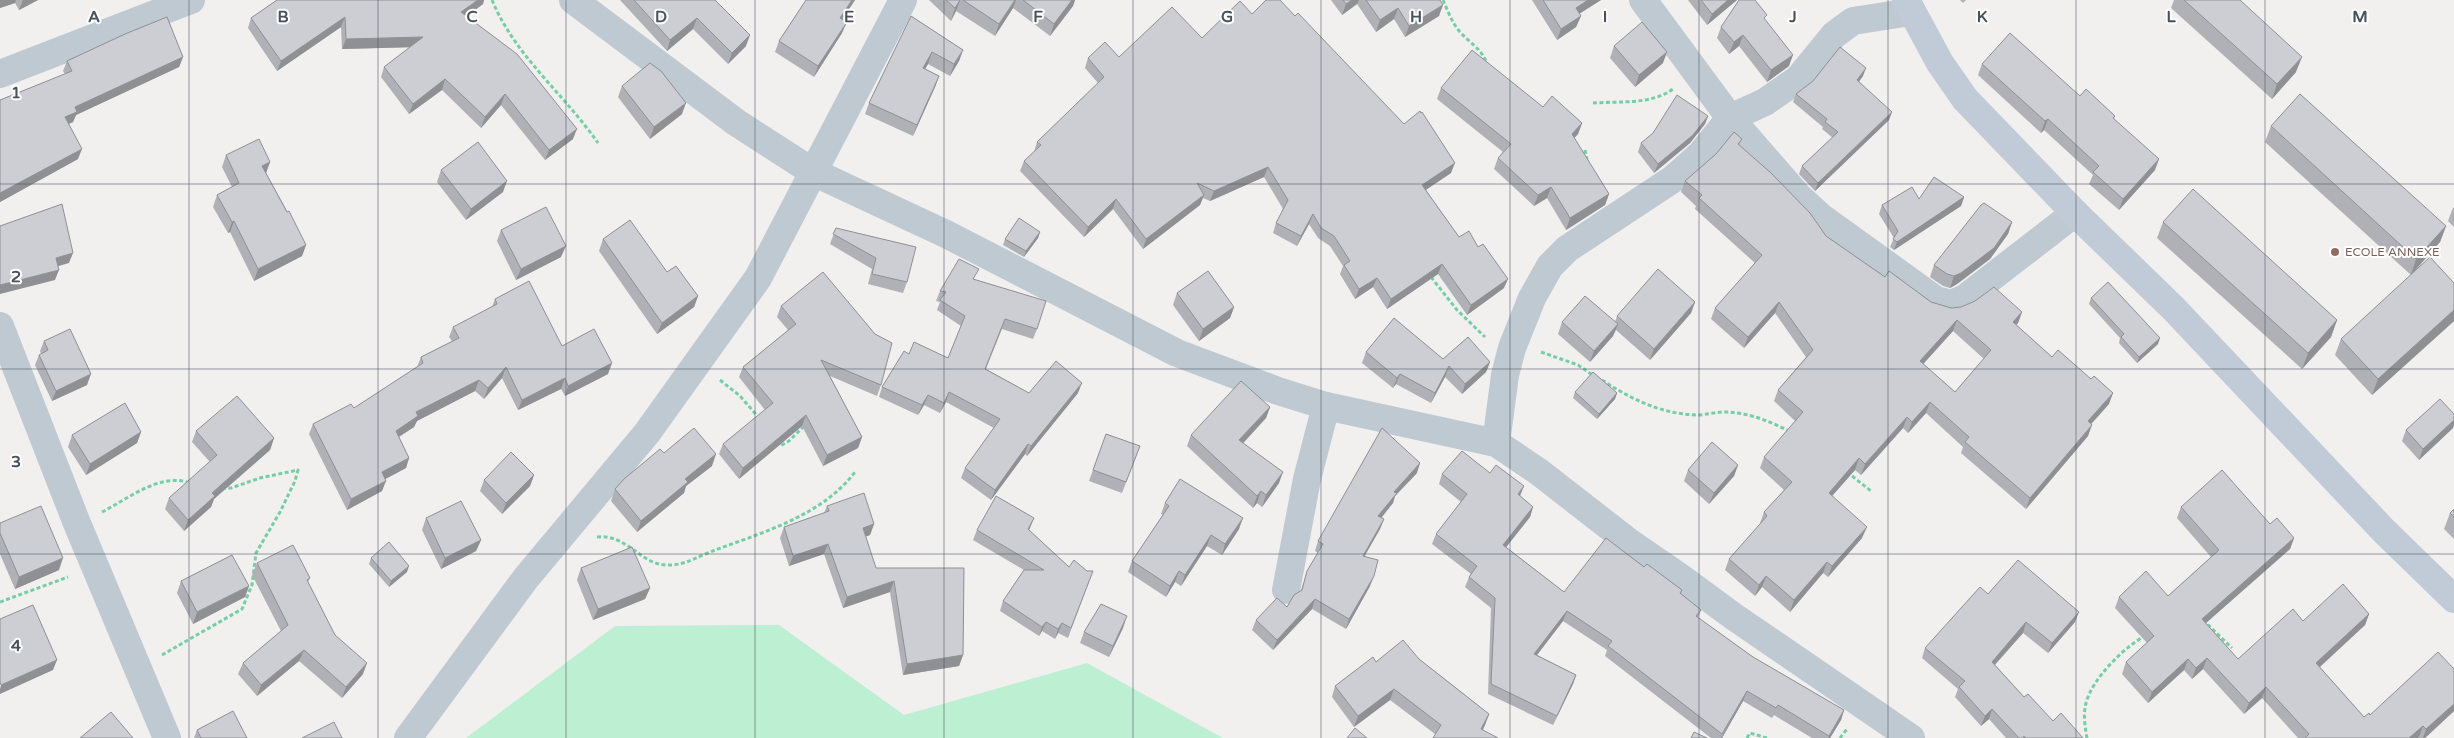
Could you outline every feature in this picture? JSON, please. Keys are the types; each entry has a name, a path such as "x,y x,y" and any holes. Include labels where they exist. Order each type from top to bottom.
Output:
{"street":[{"path":"0,74 191,0"},
{"path":"573,0 738,123 813,172 946,234 1177,353 1278,391 1326,406 1496,443 1539,472 1629,542 1733,616 1911,738"},
{"path":"408,738 526,578 647,434 758,278 903,0"},
{"path":"1643,0 1730,118 1779,176 1821,217 1936,300 1950,304 1965,298 2075,213"},
{"path":"1496,443 1505,375 1512,348 1532,298 1550,266 1567,248 1673,179 1701,154 1730,118 1765,102 1798,78 1834,35 1853,22 1908,6 1940,63 1965,99 2075,213 2174,309 2384,531 2454,599"},
{"path":"0,326 94,566 167,738"},
{"path":"1286,590 1307,478 1326,406"}],"path":[{"path":"492,0 505,24 536,68 571,106 598,143"},
{"path":"1444,0 1450,16 1460,32 1484,55 1487,65"},
{"path":"1593,103 1623,102 1662,96 1697,75"},
{"path":"1585,150 1589,166"},
{"path":"1427,272 1457,310 1488,340 1512,348 1549,353 1578,366 1639,403 1664,410 1697,415 1723,412 1750,415 1793,434"},
{"path":"699,361 740,396 766,426"},
{"path":"775,439 780,446 789,441 807,424"},
{"path":"1840,467 1871,491"},
{"path":"137,668 242,609 252,585 256,553 280,512 295,481 298,470 260,478 231,488 222,488"},
{"path":"566,530 586,539 600,537 625,542 646,560 665,565 690,562 708,553 744,541 804,514 844,486 855,472"},
{"path":"76,521 103,512 142,489 179,479 195,485"},
{"path":"0,602 94,566"},
{"path":"2197,615 2232,648"},
{"path":"2087,738 2085,726 2086,702 2100,676 2130,643 2147,634"},
{"path":"1747,738 1750,733 1767,738"}],"green space":[{"path":"779,625 904,715 1087,663 1223,738 466,738 615,626"}],"building":[{"path":"277,0 478,0 461,12 517,54 577,129 549,150 505,94 485,117 445,79 413,104 384,67 423,37 346,39 345,17 281,61 251,18"},
{"path":"634,0 715,0 750,35 732,53 697,18 670,40"},
{"path":"806,0 852,0 840,18 847,22 818,66 779,41"},
{"path":"946,0 960,0 955,8"},
{"path":"963,0 1015,0 999,24"},
{"path":"1023,0 1072,0 1054,24"},
{"path":"1266,0 1280,0 1295,16 1298,13 1404,124 1420,111 1422,112 1455,163 1422,185 1459,237 1469,231 1478,247 1483,244 1508,279 1471,305 1442,264 1391,299 1377,278 1359,289 1344,265 1350,261 1334,236 1321,228 1313,214 1301,236 1276,223 1288,200 1268,167 1214,191 1197,183 1204,195 1146,239 1116,199 1088,227 1024,161 1041,145 1037,142 1104,77 1088,58 1105,42 1119,57 1172,7 1202,38 1240,1 1252,14"},
{"path":"1343,0 1352,0 1346,4"},
{"path":"1366,0 1440,0 1443,5 1409,26 1398,8 1380,20"},
{"path":"1543,0 1588,0 1576,8 1581,16 1561,29"},
{"path":"1701,0 1728,0 1712,14"},
{"path":"1739,0 1755,0 1767,15 1764,18 1793,55 1771,70 1743,35 1734,42 1721,27"},
{"path":"2184,0 2240,0 2302,57 2277,84"},
{"path":"911,16 963,50 954,64 932,52 923,68 939,76 917,125 869,103"},
{"path":"167,17 183,57 75,107 77,112 65,117 82,149 0,193 0,100 72,71 67,61"},
{"path":"1642,22 1667,52 1639,75 1614,46"},
{"path":"2010,33 2080,96 2086,89 2115,116 2113,118 2159,159 2123,199 2093,172 2099,166 2048,119 2045,121 1982,64"},
{"path":"1840,47 1866,68 1857,80 1892,112 1818,183 1802,166 1838,132 1825,122 1827,119 1796,94 1813,81"},
{"path":"1472,50 1543,107 1552,96 1582,123 1572,134 1609,194 1570,218 1551,187 1538,195 1498,158 1511,144 1441,88"},
{"path":"650,63 661,71 686,103 654,127 622,86"},
{"path":"2300,94 2446,226 2416,259 2271,126"},
{"path":"1677,95 1708,116 1693,135 1658,164 1641,143 1653,133"},
{"path":"1734,132 1742,139 1738,144 1771,173 1810,213 1826,236 1885,277 1889,271 1931,302 1951,308 1961,307 1975,301 1994,287 2022,312 2013,322 2052,357 2058,350 2091,379 2094,376 2113,393 2088,421 2092,425 2030,498 1965,442 1969,437 1930,402 1912,422 1907,417 1865,464 1859,458 1829,493 1867,527 1832,566 1827,562 1794,600 1766,576 1759,585 1729,559 1767,516 1764,512 1792,482 1764,457 1803,412 1778,390 1813,350 1779,302 1748,337 1715,308 1762,255 1699,198 1702,195 1685,181 1716,154","holes":["1957,320 1991,350 1955,392 1920,361"]},
{"path":"259,139 270,162 262,166 287,212 289,211 306,245 258,269 234,221 232,222 217,195 239,183 226,155"},
{"path":"478,142 507,181 471,209 441,170"},
{"path":"1934,177 1964,197 1897,242 1893,239 1898,231 1882,205 1912,187 1919,199"},
{"path":"2193,189 2337,320 2308,353 2163,222"},
{"path":"1984,203 2012,222 1994,248 1961,273 1954,276 1947,274 1934,265"},
{"path":"62,204 73,253 56,258 59,270 0,285 0,226"},
{"path":"546,207 566,246 521,269 501,230"},
{"path":"1019,218 1040,232 1026,251 1005,239"},
{"path":"630,220 667,272 676,266 698,296 662,323 603,239"},
{"path":"836,228 916,247 907,282 872,274 876,258 833,234"},
{"path":"2430,257 2454,283 2454,310 2378,379 2341,339"},
{"path":"959,259 979,269 973,279 1046,301 1037,329 1005,319 985,369 1029,393 1056,361 1082,383 1031,446 1028,444 995,490 965,468 1000,419 949,392 944,403 928,395 922,405 882,387 904,351 909,354 914,342 948,358 965,316 940,300 946,292 940,291"},
{"path":"1658,269 1695,302 1654,349 1617,316"},
{"path":"1208,271 1234,307 1203,329 1177,293"},
{"path":"823,272 875,334 892,343 881,385 821,360 862,437 827,455 806,415 743,468 723,444 773,403 743,367 796,324 781,306"},
{"path":"529,281 562,346 594,329 612,363 568,386 565,378 522,400 506,367 488,388 479,380 416,412 418,416 396,431 409,458 382,472 386,481 351,499 313,424 351,404 354,408 423,363 421,357 459,338 453,327 497,304 495,299"},
{"path":"2108,282 2160,338 2139,357 2121,337 2124,334 2091,298"},
{"path":"1585,296 1618,324 1594,351 1562,322"},
{"path":"1394,318 1443,359 1468,337 1490,362 1465,384 1449,366 1435,393 1400,374 1397,378 1366,352"},
{"path":"70,329 91,374 56,391 39,355 48,350 44,341"},
{"path":"1593,372 1617,393 1599,414 1575,392"},
{"path":"1241,381 1270,407 1239,440 1283,472 1266,495 1261,491 1257,496 1191,435"},
{"path":"237,396 274,438 212,493 215,496 188,520 169,498 217,455 196,431"},
{"path":"2440,399 2454,414 2454,420 2423,449 2406,430"},
{"path":"125,403 141,432 90,464 72,435"},
{"path":"694,428 716,454 685,479 688,482 641,521 615,489 660,449 664,453"},
{"path":"1382,428 1420,463 1394,492 1397,493 1378,516 1384,519 1363,556 1378,560 1374,576 1349,619 1315,599 1277,640 1256,620 1277,598 1287,607 1294,595 1302,590 1307,571 1323,544 1318,541"},
{"path":"1106,434 1140,446 1126,482 1093,470"},
{"path":"1712,442 1738,465 1714,493 1688,470"},
{"path":"1462,451 1490,473 1496,465 1524,486 1518,494 1533,507 1503,545 1564,592 1606,538 1644,567 1647,564 1682,590 1680,593 1701,610 1696,616 1753,657 1844,710 1829,736 1778,705 1776,708 1747,691 1722,734 1608,646 1612,641 1567,611 1534,654 1576,675 1557,716 1491,684 1495,598 1469,577 1477,566 1436,534 1467,494 1442,474"},
{"path":"511,452 534,475 506,503 484,480"},
{"path":"2222,470 2270,524 2277,518 2294,538 2202,619 2238,659 2293,609 2303,621 2343,584 2369,614 2316,663 2364,717 2369,713 2370,715 2438,652 2454,669 2454,704 2426,729 2423,726 2409,738 2305,738 2309,734 2266,687 2249,703 2207,658 2196,668 2188,659 2152,692 2126,662 2154,636 2119,597 2146,571 2168,596 2219,550 2181,507"},
{"path":"1180,479 1243,518 1225,544 1211,535 1185,575 1179,571 1170,586 1132,561 1169,506 1165,503"},
{"path":"864,493 874,524 863,528 876,568 964,568 963,655 907,664 894,581 847,597 828,544 793,556 784,527 829,511 827,506"},
{"path":"996,496 1034,518 1028,529 1069,567 1074,560 1087,571 1093,571 1071,628 1062,623 1058,629 1046,622 1042,627 1003,601 1024,570 1044,570 977,530"},
{"path":"461,501 481,540 445,558 426,518"},
{"path":"41,506 63,558 19,577 0,533 0,523"},
{"path":"2454,509 2454,517 2450,513"},
{"path":"389,542 409,566 391,581 371,558"},
{"path":"293,545 310,578 307,580 335,635 367,663 346,687 304,650 261,685 243,663 288,625 257,563"},
{"path":"632,547 650,588 598,609 581,568"},
{"path":"232,555 249,586 197,612 181,581"},
{"path":"2018,560 2079,612 2052,643 2026,622 1992,662 2024,697 2028,694 2053,721 2061,713 2083,738 2026,738 2024,736 2019,738 1992,709 1985,716 1959,687 1965,681 1925,648 1980,587 1988,594"},
{"path":"1101,604 1127,616 1113,646 1084,632"},
{"path":"33,605 57,660 1,685 0,619"},
{"path":"1403,640 1419,659 1489,714 1481,729 1498,738 1433,738 1441,725 1394,689 1358,716 1335,686 1373,657 1376,662"},
{"path":"233,711 247,738 201,738 197,730"},
{"path":"111,712 133,738 80,738"},
{"path":"334,722 342,738 302,738"},
{"path":"1355,728 1367,738 1347,738"},
{"path":"1694,732 1707,738 1691,738"}],"place":[{"name":"ECOLE ANNEXE","path":"2335,252"}]}
